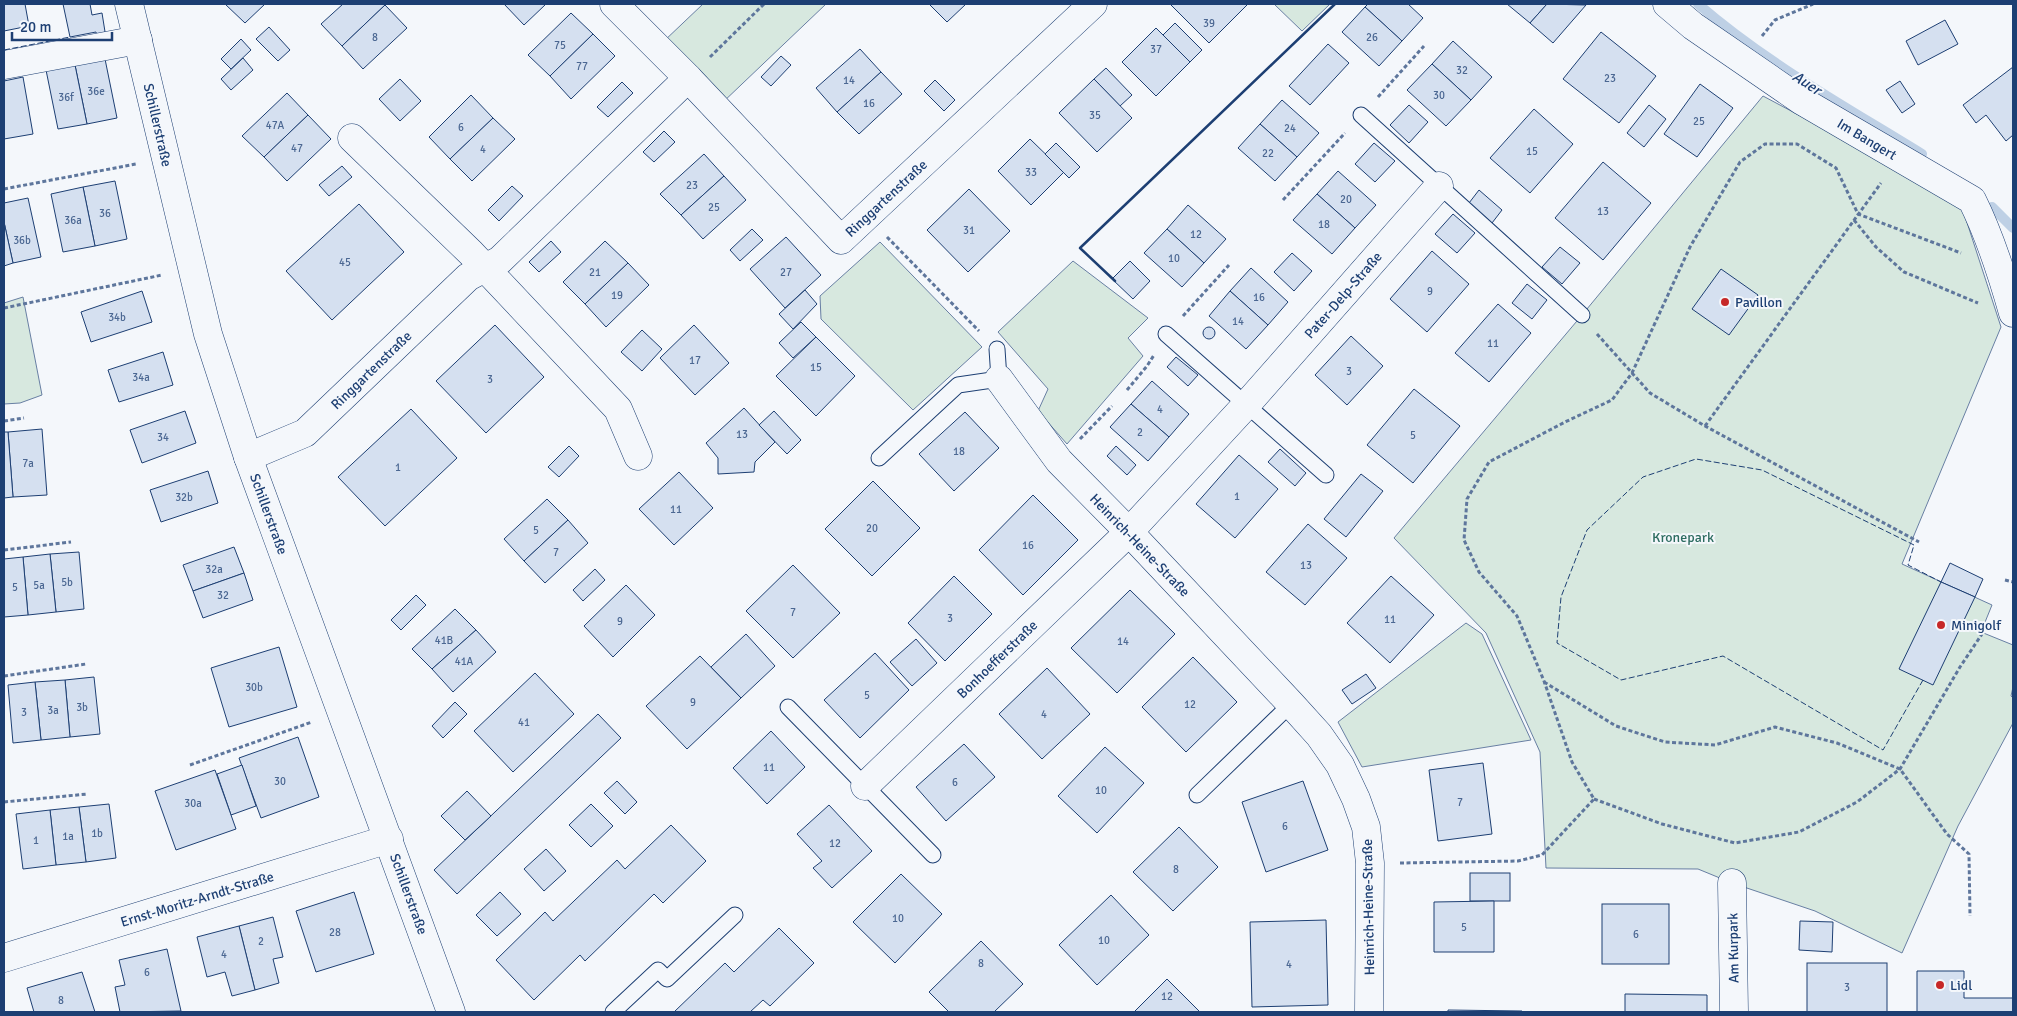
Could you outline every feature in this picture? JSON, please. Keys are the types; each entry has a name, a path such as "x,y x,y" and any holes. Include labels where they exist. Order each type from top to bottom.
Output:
{"street":[{"name":"Schillerstraße","path":"129,4 208,334 248,457 451,1012"},
{"name":"Ringgartenstraße","path":"614,4 688,78 840,240 1093,4"},
{"name":"Im Bangert","path":"1666,4 1693,26 1780,86 1896,157 1972,200 1999,265 2013,313"},
{"path":"4,65 138,40"},
{"name":"Ringgartenstraße","path":"248,457 305,433 468,277 500,260 688,78"},
{"path":"352,138 484,268 618,409 638,456"},
{"name":"Pater-Delp-Straße","path":"1128,532 1247,404 1439,186"},
{"name":"Heinrich-Heine-Straße","path":"999,378 1059,461 1291,704 1319,735 1340,765 1356,798 1366,827 1370,863 1369,1012"},
{"name":"Bonhoefferstraße","path":"865,786 1128,532"},
{"name":"Ernst-Moritz-Arndt-Straße","path":"4,958 389,839"},
{"name":"Am Kurpark","path":"1732,883 1734,1012"}],"lane":[{"path":"1361,116 1582,315"},
{"path":"1166,334 1326,475"},
{"path":"879,458 958,385 999,378 997,350"},
{"path":"1197,795 1291,704"},
{"path":"788,708 933,856"},
{"path":"613,1012 658,970 667,979 736,915"}],"path":[{"path":"688,78 764,4"},
{"path":"1764,34 1775,20 1813,4"},
{"path":"1982,634 1960,667 1900,769 1857,802 1799,832 1735,843 1662,824 1594,798 1572,762 1544,681 1517,616 1479,572 1464,540 1466,499 1489,462 1565,422 1612,400 1632,374 1690,247 1740,162 1765,144 1796,144 1836,168 1858,214 1977,260 1999,265"},
{"path":"1705,426 1890,171 1896,157"},
{"path":"4,189 166,158"},
{"path":"867,216 997,350"},
{"path":"1854,220 1876,247 1904,272 1986,306"},
{"path":"4,308 192,268"},
{"path":"1582,315 1650,393 1705,426 1919,542"},
{"path":"1059,461 1112,406"},
{"path":"4,421 24,418"},
{"path":"4,550 71,542"},
{"path":"2005,580 2013,582"},
{"path":"4,676 86,664"},
{"path":"1544,681 1616,726 1665,742 1715,745 1775,727 1837,743 1900,769 1947,834 1969,854 1970,916"},
{"path":"190,765 342,712"},
{"path":"4,802 87,794"},
{"path":"1370,863 1518,860 1542,856 1594,798"}],"green space":[{"path":"703,4 826,4 721,104 663,42"},
{"path":"1274,4 1330,4 1302,31"},
{"name":"Kronepark","path":"1763,96 1960,201 2001,327 1902,564 1992,605 1981,632 2013,645 2013,687 2011,696 2013,698 2013,723 1958,826 1902,953 1815,911 1732,883 1698,869 1546,868 1540,752 1486,633 1394,538"},
{"path":"880,242 982,347 913,410 821,319 820,296"},
{"path":"1073,261 1148,318 1128,338 1143,356 1067,444 1038,411 1048,389 998,332"},
{"path":"23,297 42,395 20,403 4,404 4,303"},
{"path":"1466,623 1482,634 1531,740 1362,767 1338,722"}],"building":[{"path":"4,4 25,4 29,26 4,31"},
{"path":"63,4 90,4 92,15 102,13 106,38 98,40 96,32 70,37"},
{"path":"225,4 265,4 245,23"},
{"path":"343,4 385,5 342,46 321,24"},
{"path":"504,4 546,4 524,25"},
{"path":"929,4 966,4 947,22"},
{"path":"1170,4 1248,4 1209,43"},
{"path":"1368,4 1408,4 1423,18 1402,41 1365,7"},
{"path":"1507,4 1547,4 1530,23"},
{"path":"1547,4 1586,5 1553,43 1530,23"},
{"path":"385,5 407,28 363,69 342,46"},
{"path":"1365,7 1402,41 1379,66 1342,32"},
{"path":"571,13 593,34 550,76 528,55"},
{"path":"1945,20 1958,44 1918,65 1906,41"},
{"path":"1175,23 1202,50 1190,62 1163,35"},
{"path":"269,27 290,50 278,61 256,39"},
{"path":"1156,28 1190,62 1156,96 1122,62"},
{"path":"1601,32 1656,76 1619,123 1563,79"},
{"path":"593,34 615,56 571,99 550,76"},
{"path":"241,39 251,50 231,69 221,59"},
{"path":"1453,41 1492,77 1471,100 1432,64"},
{"path":"1328,44 1349,63 1310,105 1289,86"},
{"path":"860,49 881,72 837,112 816,88"},
{"path":"781,56 791,65 771,86 761,77"},
{"path":"243,58 253,70 231,90 221,79"},
{"path":"105,59 117,118 87,124 75,65"},
{"path":"1432,64 1471,100 1446,126 1407,90"},
{"path":"75,65 87,124 58,129 46,70"},
{"path":"2013,67 2013,135 2006,141 1986,115 1976,123 1963,105"},
{"path":"1106,68 1132,95 1120,106 1094,79"},
{"path":"881,72 902,94 859,134 837,112"},
{"path":"23,77 33,134 4,139 4,81"},
{"path":"400,79 421,101 400,121 379,99"},
{"path":"1094,79 1132,118 1097,152 1059,113"},
{"path":"935,80 955,100 944,111 924,91"},
{"path":"1900,81 1915,104 1902,113 1886,90"},
{"path":"622,82 633,93 608,117 597,107"},
{"path":"1700,84 1733,108 1697,157 1664,134"},
{"path":"287,93 308,115 264,157 242,136"},
{"path":"471,95 493,118 450,159 429,137"},
{"path":"1282,100 1319,133 1297,157 1260,124"},
{"path":"1409,105 1428,122 1409,143 1390,125"},
{"path":"1649,105 1666,119 1644,147 1627,133"},
{"path":"1534,109 1573,144 1530,193 1490,158"},
{"path":"308,115 331,139 287,181 264,157"},
{"path":"493,118 515,139 472,181 450,159"},
{"path":"1260,124 1297,157 1275,181 1238,148"},
{"path":"664,131 675,142 654,162 643,152"},
{"path":"1030,139 1064,172 1031,205 998,171"},
{"path":"1056,143 1080,167 1069,178 1045,154"},
{"path":"1374,143 1395,161 1375,182 1355,164"},
{"path":"704,154 724,176 681,215 660,194"},
{"path":"1603,162 1651,203 1603,260 1555,218"},
{"path":"342,166 352,177 329,196 319,185"},
{"path":"1338,171 1376,205 1355,228 1317,194"},
{"path":"724,176 746,200 703,239 681,215"},
{"path":"115,181 127,239 95,246 83,187"},
{"path":"512,186 523,196 499,221 488,210"},
{"path":"83,187 95,246 63,252 51,194"},
{"path":"969,189 1010,231 968,272 927,230"},
{"path":"1479,190 1502,210 1492,223 1469,203"},
{"path":"1317,194 1355,228 1332,254 1293,220"},
{"path":"28,198 41,257 13,263 4,222 4,203"},
{"path":"359,204 404,252 332,320 286,271"},
{"path":"1188,205 1226,239 1204,263 1167,229"},
{"path":"1453,214 1475,233 1457,253 1435,234"},
{"path":"4,222 13,263 4,266"},
{"path":"752,229 763,240 740,261 730,250"},
{"path":"1167,229 1204,263 1182,287 1144,253"},
{"path":"786,237 821,275 785,308 750,269"},
{"path":"551,241 561,252 539,272 529,262"},
{"path":"605,241 628,263 585,304 563,282"},
{"path":"1560,247 1580,263 1562,284 1542,267"},
{"path":"1432,251 1469,284 1427,332 1390,299"},
{"path":"1292,253 1312,271 1294,291 1274,272"},
{"path":"1130,261 1150,281 1133,299 1112,279"},
{"path":"628,263 649,285 606,327 585,304"},
{"path":"1251,268 1288,302 1268,325 1230,291"},
{"name":"Pavillon","path":"1721,269 1758,295 1729,335 1692,309"},
{"path":"1527,284 1547,300 1532,319 1512,303"},
{"path":"805,290 817,304 793,329 779,314"},
{"path":"142,291 152,322 91,342 81,312"},
{"path":"1230,291 1268,325 1246,349 1209,316"},
{"path":"1498,304 1531,333 1489,382 1455,353"},
{"path":"801,322 816,337 793,358 779,343"},
{"path":"495,325 544,377 486,433 436,381"},
{"path":"694,325 729,363 695,395 660,358"},
{"path":"1207,327 1211,327 1215,333 1211,339 1207,339 1203,335 1203,331"},
{"path":"642,330 662,349 642,371 621,352"},
{"path":"1351,336 1383,366 1347,405 1315,375"},
{"path":"816,337 855,376 816,416 776,376"},
{"path":"163,352 173,385 119,402 108,370"},
{"path":"1176,357 1198,375 1188,386 1167,367"},
{"path":"1152,381 1189,414 1169,437 1131,404"},
{"path":"1414,389 1460,426 1413,483 1367,445"},
{"path":"1131,404 1169,437 1148,461 1110,427"},
{"path":"744,408 775,442 755,462 754,472 718,474 718,458 706,443"},
{"path":"411,409 457,458 385,526 338,477"},
{"path":"185,411 196,443 142,463 130,430"},
{"path":"774,411 801,440 787,454 759,425"},
{"path":"965,412 999,448 954,491 919,454"},
{"path":"42,429 47,495 13,497 8,432"},
{"path":"4,432 8,432 13,497 4,498"},
{"path":"569,446 579,456 559,477 548,467"},
{"path":"1116,446 1136,465 1127,475 1107,456"},
{"path":"1280,449 1306,473 1295,486 1268,462"},
{"path":"1239,455 1278,489 1235,538 1196,504"},
{"path":"208,471 218,503 161,522 150,490"},
{"path":"679,472 713,508 674,545 639,509"},
{"path":"1361,474 1383,491 1346,537 1324,519"},
{"path":"873,481 920,528 872,576 825,529"},
{"path":"1033,495 1078,540 1023,595 979,550"},
{"path":"547,499 568,520 524,561 504,539"},
{"path":"568,520 588,543 545,583 524,561"},
{"path":"1308,524 1347,558 1305,605 1266,572"},
{"path":"234,547 244,573 193,591 183,565"},
{"path":"79,552 84,609 56,612 50,554"},
{"path":"50,554 56,612 28,615 23,557"},
{"path":"23,557 28,615 4,617 4,559"},
{"path":"1950,563 1983,579 1975,597 1941,582"},
{"path":"793,565 840,613 793,658 746,611"},
{"path":"595,569 605,580 583,601 573,590"},
{"path":"244,573 253,600 203,618 193,591"},
{"path":"954,576 992,614 945,661 908,623"},
{"path":"1391,576 1434,615 1390,663 1347,623"},
{"name":"Minigolf","path":"1941,582 1975,597 1933,685 1899,669"},
{"path":"626,585 655,615 613,657 584,626"},
{"path":"1130,590 1175,634 1117,693 1071,648"},
{"path":"416,595 426,605 401,630 391,620"},
{"path":"455,609 476,630 432,669 412,649"},
{"path":"476,630 496,652 453,692 432,669"},
{"path":"746,634 775,666 741,698 711,667"},
{"path":"916,639 937,663 912,686 890,662"},
{"path":"279,647 297,707 229,727 211,668"},
{"path":"875,653 909,690 860,738 824,700"},
{"path":"700,656 741,698 687,749 646,706"},
{"path":"1193,657 1237,702 1186,752 1142,707"},
{"path":"1047,668 1090,714 1042,759 999,714"},
{"path":"535,673 574,714 513,772 474,731"},
{"path":"1366,674 1376,688 1352,704 1342,690"},
{"path":"94,677 100,734 70,737 65,680"},
{"path":"65,680 70,737 41,740 35,682"},
{"path":"35,682 41,740 13,743 8,685"},
{"path":"455,702 467,714 443,738 432,726"},
{"path":"598,714 621,738 457,894 434,870"},
{"path":"771,731 805,767 767,804 733,768"},
{"path":"298,737 319,797 261,818 239,758"},
{"path":"964,744 995,777 946,821 916,787"},
{"path":"1105,747 1144,783 1097,833 1058,796"},
{"path":"1483,763 1492,834 1438,841 1429,770"},
{"path":"242,765 256,806 231,815 217,774"},
{"path":"215,770 236,829 176,850 155,791"},
{"path":"617,781 637,802 625,814 604,793"},
{"path":"1303,781 1328,850 1266,872 1242,802"},
{"path":"467,791 491,816 465,840 441,816"},
{"path":"109,804 116,858 86,862 79,807"},
{"path":"591,804 613,826 591,847 569,825"},
{"path":"829,805 872,851 832,888 813,868 822,861 797,834"},
{"path":"79,807 86,862 56,865 50,810"},
{"path":"50,810 56,865 23,869 16,814"},
{"path":"671,825 706,861 663,903 654,894 585,961 580,955 534,1000 496,960 545,912 553,921 617,860 625,869"},
{"path":"1179,827 1218,867 1173,911 1133,872"},
{"path":"546,849 566,871 544,891 524,869"},
{"path":"1470,873 1510,873 1510,901 1470,901"},
{"path":"901,874 942,914 895,963 853,922"},
{"path":"354,892 374,954 316,972 296,911"},
{"path":"500,892 521,914 497,936 476,915"},
{"path":"1111,895 1149,935 1097,985 1059,945"},
{"path":"1494,901 1494,952 1434,952 1434,902"},
{"path":"1602,904 1669,904 1669,964 1602,964"},
{"path":"273,917 283,957 273,959 279,983 255,990 239,926"},
{"path":"1326,920 1328,1005 1252,1007 1250,922"},
{"path":"1800,921 1833,922 1832,952 1799,950"},
{"path":"239,926 255,990 232,996 225,972 207,977 197,937"},
{"path":"779,928 814,963 770,1006 763,1000 750,1012 674,1012 725,963 734,972"},
{"path":"981,941 1023,984 994,1012 949,1012 929,992"},
{"path":"167,949 181,1011 120,1012 115,987 125,985 119,960"},
{"path":"1807,963 1887,963 1887,1012 1807,1012"},
{"name":"Lidl","path":"1917,971 1964,971 1964,998 2013,998 2013,1012 1917,1012"},
{"path":"82,972 95,1012 34,1012 27,988"},
{"path":"1167,979 1200,1012 1134,1012"},
{"path":"1625,994 1707,995 1707,1012 1625,1012"},
{"path":"1448,1010 1522,1011 1522,1012 1448,1012"}],"waterway":[{"name":"Auer","path":"1698,4 1751,46 1779,65 1922,154"},
{"name":"Auer","path":"1992,207 2013,228"}],"fence":[{"path":"4,50 70,37"},
{"path":"1923,680 1883,750 1723,656 1621,680 1557,643 1561,597 1587,530 1643,477 1696,459 1762,470 1914,545 1908,565 1941,582"}],"wall":[{"path":"1115,281 1080,248 1335,4"}],"place":[{"name":"Pavillon","path":"1725,302"},
{"name":"Minigolf","path":"1941,625"},
{"name":"Lidl","path":"1940,985"}]}
